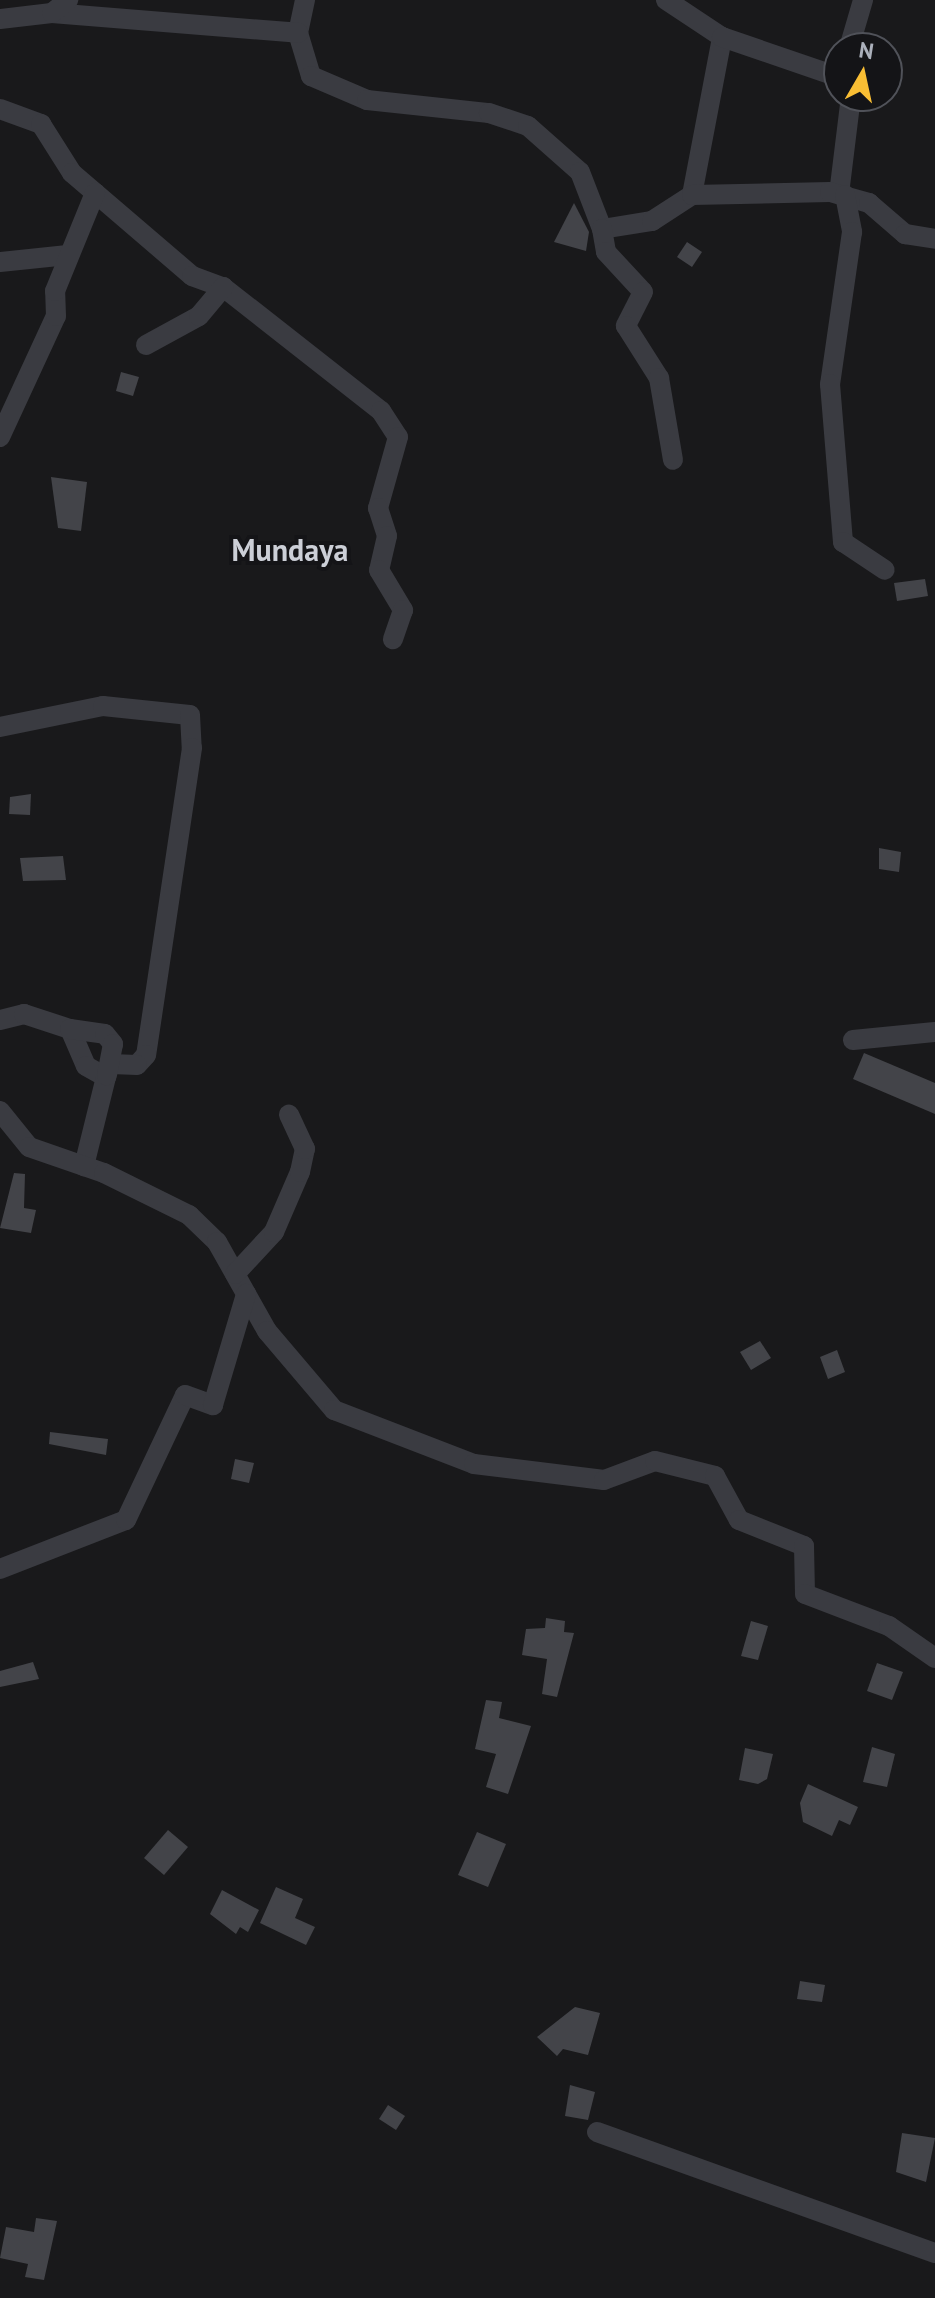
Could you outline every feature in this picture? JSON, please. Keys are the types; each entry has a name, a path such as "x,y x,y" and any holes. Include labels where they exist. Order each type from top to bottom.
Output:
{"street":[{"path":"305,0 298,33 304,68 343,93 489,113 528,126 580,172 602,229 606,252 643,292 626,326 659,378 673,460"},
{"path":"666,0 722,37 823,72"},
{"path":"854,32 863,0"},
{"path":"0,19 60,6 298,33"},
{"path":"692,195 695,148 722,37"},
{"path":"0,109 41,124 66,165 95,193 192,276 223,287 365,396 398,437 378,508 387,536 379,570 403,610 393,639"},
{"path":"850,112 842,195 852,232 830,384 843,542 885,570"},
{"path":"0,437 56,316 55,291 95,193"},
{"path":"602,229 652,221 692,195 842,195 869,203 905,234 935,239"},
{"path":"0,262 68,255"},
{"path":"146,345 199,316 223,287"},
{"path":"0,727 103,706 190,715 192,748 146,1055 137,1065 108,1071 86,1066 70,1029"},
{"path":"0,1020 24,1014 70,1029 105,1034 108,1071 84,1166"},
{"path":"853,1040 935,1032"},
{"path":"0,1111 29,1147 84,1166 189,1215 334,1410 474,1464 604,1480 655,1461 715,1476 739,1520 804,1546 805,1594 889,1626 935,1658"},
{"path":"235,1274 274,1232 300,1172 305,1149 289,1115"},
{"path":"0,1569 126,1520 185,1395 213,1405 246,1294"},
{"path":"597,2132 935,2253"}],"building":[{"path":"574,203 589,232 586,251 554,242"},
{"path":"687,242 702,252 692,267 677,257"},
{"path":"121,372 139,377 133,396 116,391"},
{"path":"51,477 87,482 81,531 58,528"},
{"path":"925,579 928,596 897,601 894,583"},
{"path":"31,794 30,815 9,814 10,797"},
{"path":"879,848 901,852 899,872 879,869"},
{"path":"63,856 66,880 23,881 20,858"},
{"path":"864,1053 935,1083 935,1114 853,1079"},
{"path":"14,1173 25,1174 24,1208 36,1210 31,1233 0,1228"},
{"path":"760,1341 771,1358 751,1370 740,1352"},
{"path":"837,1350 845,1372 828,1379 820,1357"},
{"path":"50,1432 108,1439 106,1455 49,1444"},
{"path":"235,1459 254,1463 249,1483 231,1479"},
{"path":"546,1618 565,1621 564,1632 574,1633 557,1697 542,1694 547,1659 522,1655 526,1629 545,1628"},
{"path":"751,1621 768,1626 758,1660 741,1656"},
{"path":"33,1662 39,1679 0,1687 0,1671"},
{"path":"877,1663 903,1672 892,1700 867,1691"},
{"path":"486,1700 502,1702 499,1718 531,1726 508,1794 486,1787 496,1754 475,1749"},
{"path":"872,1747 895,1754 887,1787 863,1782"},
{"path":"745,1748 773,1754 767,1779 758,1784 739,1780"},
{"path":"808,1784 858,1807 850,1825 839,1820 832,1836 803,1822 800,1803"},
{"path":"168,1830 188,1847 164,1875 144,1858"},
{"path":"477,1832 506,1844 488,1887 458,1875"},
{"path":"276,1887 303,1899 295,1918 315,1927 306,1945 260,1923"},
{"path":"222,1890 259,1910 248,1932 240,1927 236,1934 210,1914"},
{"path":"800,1981 825,1985 822,2002 797,1999"},
{"path":"575,2007 600,2013 588,2055 563,2049 557,2056 537,2037"},
{"path":"570,2085 595,2092 588,2120 565,2116"},
{"path":"388,2105 405,2116 396,2130 379,2119"},
{"path":"902,2133 935,2138 926,2182 896,2172"},
{"path":"36,2218 57,2221 44,2280 25,2277 28,2264 0,2258 6,2227 34,2232"}],"district":[{"name":"Mundaya","path":"290,550"}]}
